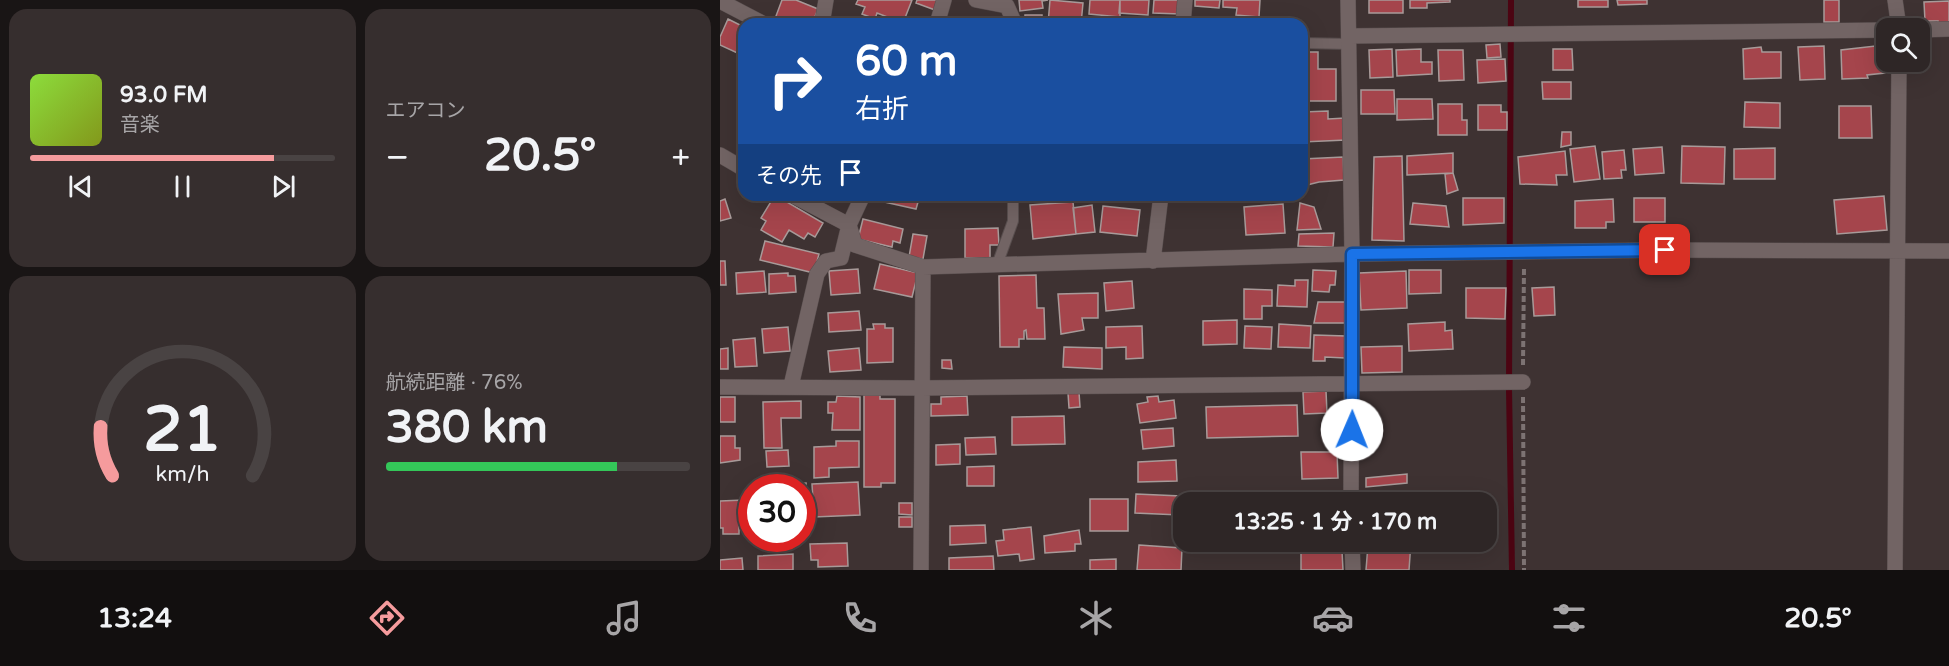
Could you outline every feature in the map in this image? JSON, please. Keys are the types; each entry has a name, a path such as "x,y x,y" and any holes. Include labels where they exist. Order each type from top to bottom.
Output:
{"street":[{"path":"823,18 826,0"},
{"path":"939,18 944,0"},
{"path":"976,0 1007,6 1012,18"},
{"path":"1184,18 1185,0"},
{"path":"1348,0 1352,254 1351,492"},
{"path":"1895,0 1898,18"},
{"path":"720,1 753,18"},
{"path":"1930,30 1949,29"},
{"path":"1349,40 1876,30"},
{"path":"1895,570 1899,72"},
{"path":"720,155 738,166"},
{"path":"803,201 849,225 855,245 923,267 1352,254 1949,252"},
{"path":"791,386 817,274 826,261 841,258 849,225 860,201"},
{"path":"1153,261 1160,201"},
{"path":"921,570 923,267"},
{"path":"720,387 921,388 1523,382"},
{"path":"1352,552 1353,570"}],"lane":[{"path":"1308,43 1349,40"},
{"path":"997,265 1013,221 1013,201"}],"path":[{"path":"1524,252 1524,570"}],"building":[{"path":"782,0 796,0 818,9 814,18 776,16"},
{"path":"858,0 912,0 905,18 890,18 877,13 875,18 872,18 862,14 865,7 856,4"},
{"path":"917,0 939,0 935,10 916,3"},
{"path":"1019,0 1048,0 1042,1 1043,8 1020,11"},
{"path":"1050,0 1083,3 1082,18 1048,18"},
{"path":"1090,0 1120,0 1120,17 1089,14"},
{"path":"1120,0 1149,0 1148,15 1119,13"},
{"path":"1154,0 1181,0 1180,14 1153,13"},
{"path":"1195,0 1220,0 1219,8 1195,6"},
{"path":"1223,0 1260,0 1259,17 1236,15 1237,8 1223,7"},
{"path":"1369,0 1403,0 1403,13 1369,13"},
{"path":"1410,0 1450,0 1450,2 1427,3 1427,8 1410,8"},
{"path":"1578,0 1608,0 1608,7 1578,7"},
{"path":"1617,0 1647,0 1647,4 1618,5"},
{"path":"1824,0 1839,0 1839,22 1824,22"},
{"path":"1949,1 1949,26 1938,26 1938,21 1925,18 1924,2"},
{"path":"1025,15 1042,15 1042,18 1025,18"},
{"path":"728,19 738,24 738,53 720,45 720,37"},
{"path":"1500,44 1501,57 1487,58 1486,45"},
{"path":"1824,46 1825,79 1800,80 1798,47"},
{"path":"1876,46 1876,72 1885,73 1867,75 1868,78 1842,79 1841,50"},
{"path":"1761,47 1762,52 1781,52 1781,78 1744,79 1743,49"},
{"path":"1392,49 1393,77 1370,78 1369,50"},
{"path":"1421,49 1421,62 1432,62 1432,74 1397,76 1396,50"},
{"path":"1553,49 1572,49 1573,70 1553,70"},
{"path":"1438,50 1463,50 1464,80 1439,81"},
{"path":"1308,52 1318,52 1318,69 1336,69 1336,101 1308,101"},
{"path":"1505,59 1506,81 1478,83 1477,60"},
{"path":"1542,82 1571,82 1571,99 1543,99"},
{"path":"1361,90 1394,90 1395,114 1361,114"},
{"path":"1397,99 1432,99 1433,119 1397,120"},
{"path":"1745,102 1780,103 1780,128 1744,127"},
{"path":"1438,104 1462,104 1462,120 1467,120 1467,135 1438,135"},
{"path":"1478,105 1501,105 1501,112 1507,112 1507,130 1478,130"},
{"path":"1839,106 1871,106 1872,138 1839,138"},
{"path":"1328,111 1328,119 1345,118 1346,140 1308,142 1308,112"},
{"path":"1562,132 1571,132 1571,145 1561,147"},
{"path":"1595,146 1600,179 1574,182 1570,149"},
{"path":"1682,146 1725,147 1724,184 1681,183"},
{"path":"1662,147 1664,173 1635,175 1633,149"},
{"path":"1775,148 1775,179 1734,179 1734,149"},
{"path":"1624,150 1626,170 1621,170 1622,178 1604,179 1602,152"},
{"path":"1565,151 1567,175 1556,175 1557,185 1520,184 1518,157"},
{"path":"1453,153 1453,173 1407,175 1407,156"},
{"path":"1402,156 1404,241 1372,240 1374,157"},
{"path":"1343,157 1344,180 1308,185 1308,159"},
{"path":"1453,173 1458,190 1447,194 1445,174"},
{"path":"1884,196 1887,230 1837,234 1834,200"},
{"path":"1463,198 1504,198 1504,223 1463,225"},
{"path":"1634,198 1665,198 1665,222 1634,222"},
{"path":"725,199 731,218 720,221 720,201"},
{"path":"1613,199 1614,222 1606,222 1606,228 1575,228 1575,201"},
{"path":"771,201 785,201 823,223 815,237 808,233 804,239 789,230 782,242 761,230 766,221 761,218"},
{"path":"880,201 918,201 916,209"},
{"path":"1073,202 1076,234 1033,239 1030,205"},
{"path":"1300,203 1314,207 1321,229 1297,230"},
{"path":"1413,203 1446,206 1449,227 1410,224"},
{"path":"1283,204 1285,233 1246,235 1244,207"},
{"path":"1092,205 1095,232 1076,234 1073,208"},
{"path":"1103,206 1140,210 1137,236 1100,232"},
{"path":"863,219 903,229 900,243 893,241 892,247 858,239"},
{"path":"998,228 999,245 990,245 990,258 965,258 965,229"},
{"path":"1334,233 1333,247 1298,246 1299,234"},
{"path":"913,234 927,236 923,259 909,257"},
{"path":"765,241 819,254 814,273 760,260"},
{"path":"720,261 725,261 726,285 720,285"},
{"path":"880,264 918,273 912,297 874,289"},
{"path":"858,269 860,293 831,295 829,271"},
{"path":"1313,270 1336,271 1335,285 1330,285 1329,292 1312,291"},
{"path":"1409,270 1441,270 1441,293 1409,294"},
{"path":"764,271 766,292 737,294 736,273"},
{"path":"1406,271 1407,308 1361,310 1359,273"},
{"path":"788,273 788,276 795,276 796,292 769,294 769,274"},
{"path":"1036,275 1037,308 1044,308 1045,339 1027,339 1026,330 1024,339 1019,339 1019,347 1000,347 999,276"},
{"path":"1295,280 1308,280 1307,307 1277,306 1278,285 1295,286"},
{"path":"1132,281 1134,308 1106,311 1104,283"},
{"path":"1554,287 1555,315 1534,316 1532,288"},
{"path":"1466,288 1506,288 1505,319 1466,318"},
{"path":"1244,289 1272,290 1272,306 1262,306 1262,319 1244,319"},
{"path":"1098,293 1098,318 1082,318 1084,330 1061,334 1058,294"},
{"path":"1318,302 1345,302 1345,323 1314,323"},
{"path":"859,311 861,330 829,332 828,313"},
{"path":"1237,320 1237,344 1203,345 1203,321"},
{"path":"1445,322 1445,331 1452,330 1453,349 1409,351 1408,324"},
{"path":"873,324 885,324 885,328 893,328 893,362 867,363 867,329 874,329"},
{"path":"1279,324 1311,326 1310,348 1278,347"},
{"path":"1142,326 1143,358 1126,359 1126,347 1106,348 1106,327"},
{"path":"1245,326 1272,327 1271,349 1244,348"},
{"path":"788,327 790,351 764,353 762,329"},
{"path":"1314,335 1346,336 1345,358 1325,357 1325,361 1313,361"},
{"path":"755,338 757,366 735,367 733,340"},
{"path":"1402,346 1402,372 1362,373 1361,347"},
{"path":"1064,347 1102,348 1102,369 1063,367"},
{"path":"728,348 728,369 720,369 720,349"},
{"path":"859,348 861,370 830,372 828,351"},
{"path":"942,360 951,360 952,369 942,368"},
{"path":"1326,391 1327,413 1304,414 1303,392"},
{"path":"1079,392 1080,407 1069,408 1068,393"},
{"path":"864,395 880,395 880,399 895,399 895,483 881,483 881,487 864,487"},
{"path":"837,396 860,397 860,430 832,430 833,413 828,413 828,402 836,402"},
{"path":"967,396 968,415 931,416 931,404 941,404 941,397"},
{"path":"1158,396 1159,402 1174,400 1176,418 1140,423 1137,404 1148,402 1147,397"},
{"path":"720,397 735,397 735,422 720,422"},
{"path":"801,401 801,418 781,418 782,448 764,448 763,402"},
{"path":"1297,405 1298,436 1207,438 1206,407"},
{"path":"1064,416 1065,444 1012,445 1012,417"},
{"path":"1173,428 1174,446 1143,449 1141,430"},
{"path":"720,436 735,436 735,448 740,448 740,460 720,463"},
{"path":"995,437 996,454 966,455 965,438"},
{"path":"836,441 859,441 859,467 829,468 829,477 816,478 814,447 836,446"},
{"path":"960,444 960,464 936,465 936,445"},
{"path":"788,450 789,466 767,467 766,451"},
{"path":"1301,452 1337,452 1338,478 1302,479"},
{"path":"1176,460 1177,481 1138,482 1138,462"},
{"path":"994,466 994,486 967,486 967,467"},
{"path":"1407,474 1407,483 1366,487 1366,478"},
{"path":"858,482 860,515 816,517 816,484"},
{"path":"1136,494 1173,496 1173,515 1135,513"},
{"path":"1090,499 1128,499 1128,531 1090,531"},
{"path":"738,500 738,534 723,534 723,528 720,528 720,501"},
{"path":"899,503 912,503 912,515 899,514"},
{"path":"899,517 912,517 912,527 899,527"},
{"path":"985,525 986,543 950,545 950,526"},
{"path":"1031,527 1034,559 1020,561 1019,554 998,556 996,541 1004,540 1003,530"},
{"path":"1079,530 1081,544 1075,544 1075,551 1045,553 1044,536"},
{"path":"847,543 848,566 818,567 818,560 811,560 810,552 816,552 816,544"},
{"path":"1139,545 1173,547 1173,552 1182,552 1181,570 1137,570"},
{"path":"1301,552 1342,552 1343,570 1301,570"},
{"path":"1367,552 1410,552 1409,570 1366,570"},
{"path":"793,554 793,570 758,570 758,556"},
{"path":"993,556 994,570 949,570 949,558"},
{"path":"742,558 743,570 720,570 720,560"},
{"path":"1116,559 1116,570 1090,570 1090,560"}],"waterway":[{"path":"1511,0 1509,388 1512,570"}],"route":[{"path":"1352,430 1352,254 1665,250"}]}
